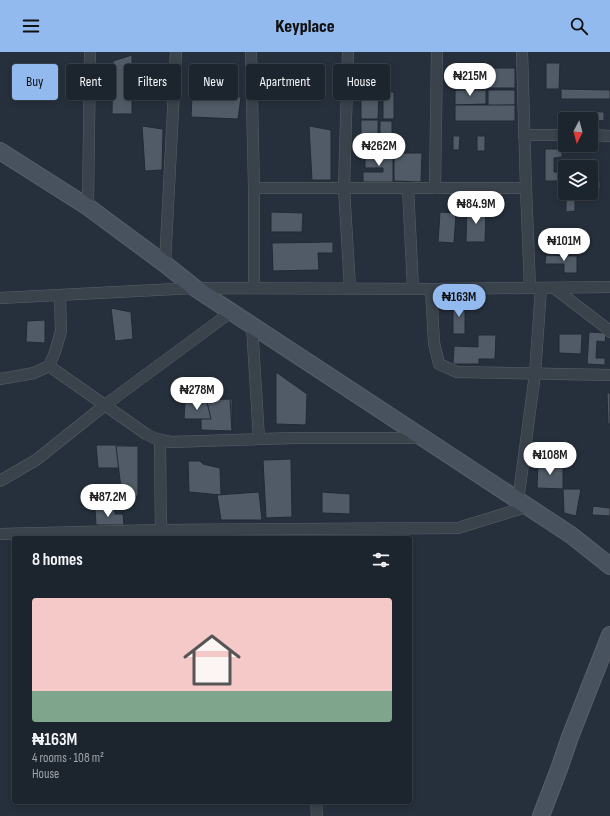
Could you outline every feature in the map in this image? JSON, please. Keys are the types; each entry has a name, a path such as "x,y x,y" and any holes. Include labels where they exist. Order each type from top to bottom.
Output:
{"main road":[{"path":"0,151 88,207 195,288 571,535 610,566"},
{"path":"541,816 610,635"}],"street":[{"path":"88,207 90,52"},
{"path":"165,264 176,52"},
{"path":"251,52 254,188 254,288"},
{"path":"348,52 344,188 350,288"},
{"path":"435,188 437,52"},
{"path":"0,534 161,534 458,528 522,504 535,374 536,288 526,188 522,52"},
{"path":"524,135 558,135"},
{"path":"598,136 610,137"},
{"path":"254,188 526,188"},
{"path":"408,188 413,288"},
{"path":"0,298 195,288 431,289 610,287"},
{"path":"554,288 610,332"},
{"path":"431,289 434,343 439,364 457,372 610,375"},
{"path":"0,379 34,373 49,366 61,331 60,296"},
{"path":"0,481 36,460 105,404 231,312"},
{"path":"252,326 259,439"},
{"path":"49,366 146,434 156,439 170,442 295,438 423,438"},
{"path":"160,440 161,534"},
{"path":"316,804 317,816"}],"building":[{"path":"132,55 132,64 124,64 124,100 132,100 132,114 112,114 112,100 116,100 116,64 113,64 113,61"},
{"path":"546,63 560,63 559,89 546,89"},
{"path":"489,68 515,68 515,88 489,88"},
{"path":"482,74 482,90 456,91 456,75"},
{"path":"561,89 610,90 610,99 561,99"},
{"path":"455,90 486,90 486,104 455,105"},
{"path":"488,90 515,90 515,105 488,106"},
{"path":"390,92 394,92 394,119 383,119 383,100 390,100"},
{"path":"238,97 241,97 238,119 191,117 192,100 238,100"},
{"path":"361,100 379,100 378,119 361,119"},
{"path":"455,105 515,105 515,121 455,121"},
{"path":"565,111 604,112 604,121 598,121 598,112"},
{"path":"361,120 378,120 378,151 361,151"},
{"path":"380,121 392,121 392,141 380,141"},
{"path":"142,126 163,129 162,170 145,171"},
{"path":"309,126 331,130 331,180 312,180"},
{"path":"453,136 460,136 459,150 453,150"},
{"path":"477,136 485,136 485,151 477,151"},
{"path":"545,149 558,149 558,152 562,152 562,157 554,158 554,172 558,172 558,181 545,181"},
{"path":"365,152 393,152 393,182 363,182 363,172 383,172 383,168 365,168"},
{"path":"394,153 422,153 421,182 394,181"},
{"path":"598,181 600,181 600,189 598,189"},
{"path":"566,200 575,200 575,211 566,212"},
{"path":"467,207 486,209 485,242 466,242"},
{"path":"271,212 303,213 302,232 271,232"},
{"path":"440,212 456,213 454,243 438,242"},
{"path":"333,242 333,253 318,253 319,270 273,271 272,243"},
{"path":"546,255 577,256 577,273 564,273 564,264 545,264"},
{"path":"453,303 465,303 465,334 453,334"},
{"path":"111,308 131,312 133,339 115,341"},
{"path":"45,320 45,343 26,342 27,321"},
{"path":"589,332 606,333 605,342 597,341 596,358 605,358 605,365 587,364"},
{"path":"559,334 582,334 581,354 559,353"},
{"path":"478,335 496,335 495,359 479,359 479,364 453,364 454,346 478,347"},
{"path":"276,372 307,394 306,425 276,424"},
{"path":"607,393 610,393 610,424 608,424"},
{"path":"202,399 232,399 232,429 201,429"},
{"path":"230,399 232,431 201,430 201,400"},
{"path":"185,402 207,402 211,419 184,419"},
{"path":"96,445 126,445 126,468 98,468"},
{"path":"116,446 138,446 138,496 122,497"},
{"path":"291,459 292,517 266,518 263,460"},
{"path":"188,461 200,461 203,464 220,468 221,495 189,492"},
{"path":"538,462 563,463 563,489 537,488"},
{"path":"563,489 581,489 576,516 564,513"},
{"path":"259,492 262,520 221,520 217,495"},
{"path":"322,492 350,494 350,514 322,513"},
{"path":"593,506 610,508 610,516 592,515"},
{"path":"95,509 115,510 115,514 123,514 124,525 96,525"}]}
